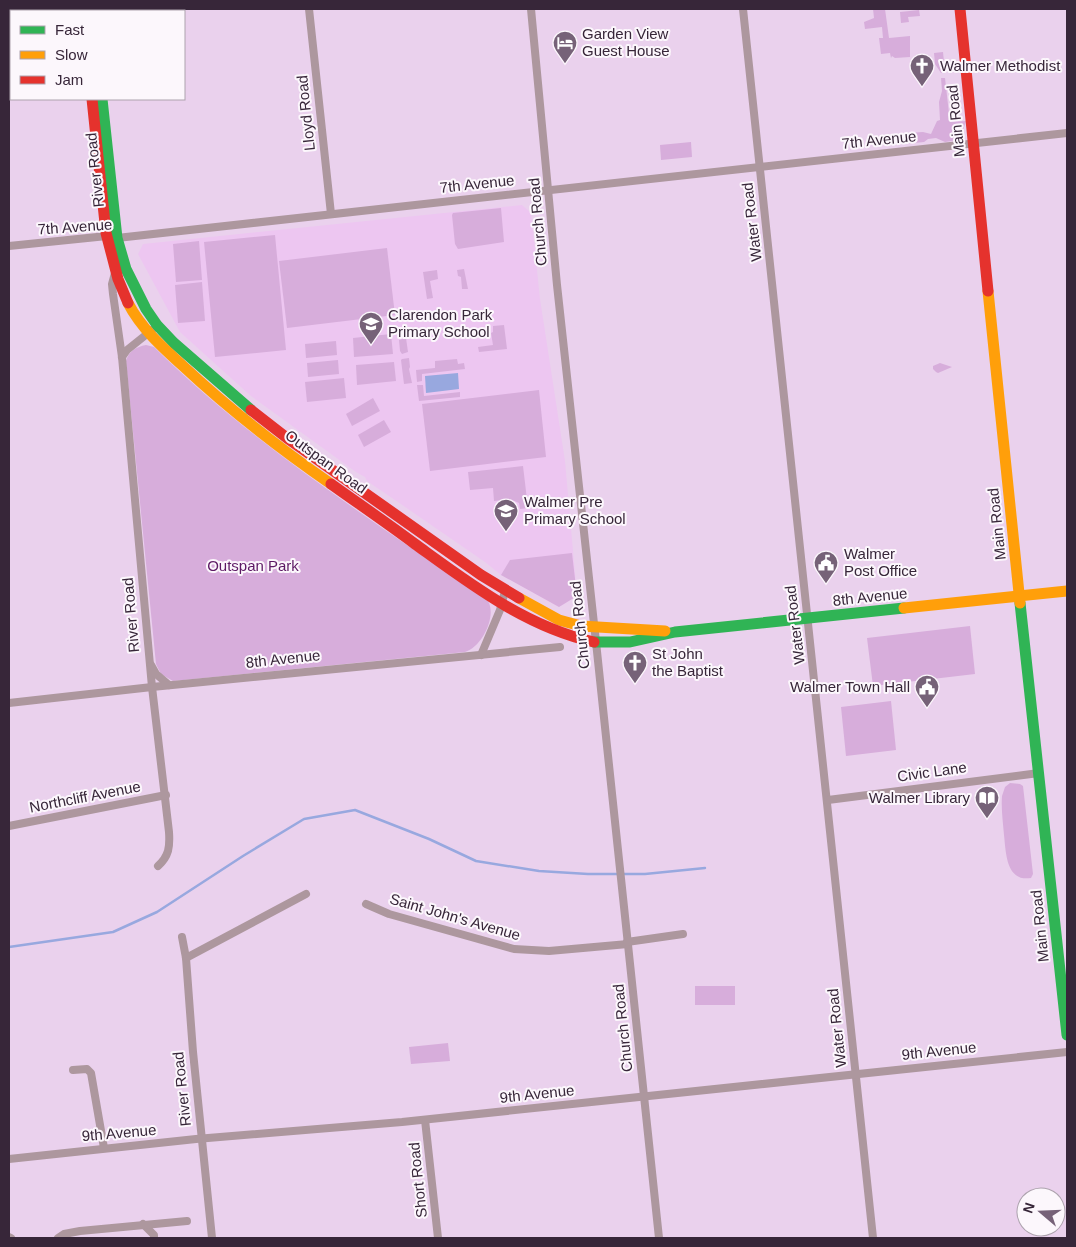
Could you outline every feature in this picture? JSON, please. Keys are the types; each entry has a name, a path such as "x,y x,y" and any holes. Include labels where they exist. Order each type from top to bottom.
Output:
{"main road":[{"name":"Main Road","path":"960,9 1019,596 1067,1035"},
{"name":"River Road","path":"92,100 112,237"},
{"name":"River Road","path":"102,100 112,237"},
{"name":"Outspan Road","path":"112,237 115,273 132,310 153,329 210,391 266,437 501,603 530,620 553,630 586,641 596,642"},
{"name":"Outspan Road","path":"112,237 153,329 174,344 248,408 443,549 505,591 559,620 581,626 595,627"},
{"name":"8th Avenue","path":"596,642 630,641 675,632 1067,591"},
{"name":"8th Avenue","path":"595,627 675,632"}],"street":[{"name":"Lloyd Road","path":"309,9 332,214"},
{"name":"Church Road","path":"531,9 556,278 595,627 659,1238"},
{"name":"Water Road","path":"743,9 873,1238"},
{"name":"7th Avenue","path":"9,246 332,214 1067,133"},
{"name":"River Road","path":"115,273 112,288 122,357 152,687 166,795 170,848 164,861 158,866"},
{"path":"122,357 127,350 153,329"},
{"path":"480,654 505,591"},
{"name":"8th Avenue","path":"9,703 169,685 560,647"},
{"path":"150,664 156,674 169,685"},
{"name":"Civic Lane","path":"828,800 1039,773"},
{"name":"Northcliff Avenue","path":"9,826 166,795"},
{"path":"186,958 306,894"},
{"name":"Saint John's Avenue","path":"366,904 390,914 514,950 548,950 627,943 683,934"},
{"name":"River Road","path":"182,937 186,958 212,1238"},
{"name":"9th Avenue","path":"9,1159 202,1138 425,1120 1067,1052"},
{"path":"73,1070 87,1069 91,1073 104,1148"},
{"name":"Short Road","path":"425,1120 438,1238"},
{"path":"58,1238 64,1234 80,1231 187,1221"},
{"path":"143,1224 154,1235 154,1238"}],"shaded area":[{"name":"Clarendon Park Primary School","path":"522,205 531,213 540,299 565,461 577,596 559,607 501,575 367,481 365,477 251,396 180,332 138,254 143,244"}],"green space":[{"path":"873,9 885,9 889,38 910,36 910,57 895,58 892,56 891,58 890,53 881,54 879,38 883,38 882,27 865,29 864,22 874,18"},
{"path":"919,10 920,16 908,17 909,22 901,23 900,12"},
{"path":"943,52 945,72 941,73 935,64 934,53"},
{"path":"941,78 945,78 950,122 966,121 962,134 959,138 952,141 945,142 936,138 928,139 924,142 904,144 903,138 907,133 923,132 931,134 937,121 940,120"},
{"path":"691,142 692,157 661,160 660,145"},
{"path":"501,208 504,242 458,249 455,244 453,213"},
{"path":"275,235 286,350 215,357 204,242"},
{"path":"199,241 202,280 176,282 173,244"},
{"path":"387,248 395,315 287,328 279,261"},
{"path":"464,269 468,289 462,289 461,277 458,276 457,270"},
{"path":"437,270 438,279 430,281 433,298 427,299 423,272"},
{"path":"202,282 205,321 178,323 175,285"},
{"path":"504,325 507,349 479,352 478,347 493,345 491,333 493,332 493,326"},
{"path":"391,334 393,354 354,357 353,338"},
{"path":"406,338 408,352 402,354 399,340"},
{"path":"336,341 337,355 306,358 305,344"},
{"name":"Outspan Park","path":"146,345 154,347 232,417 315,481 488,601 491,615 486,630 477,644 465,652 173,681 161,674 156,664 126,361 133,350"},
{"path":"409,358 412,383 404,384 401,360"},
{"path":"457,359 458,364 464,363 465,369 422,374 422,381 417,382 416,370 435,368 435,361"},
{"path":"338,360 339,374 308,377 307,363"},
{"path":"394,362 396,381 357,385 356,365"},
{"path":"940,363 952,367 938,373 933,369 933,366"},
{"path":"344,378 346,398 307,402 305,382"},
{"path":"417,385 423,385 424,396 460,392 460,397 419,401"},
{"path":"539,390 546,457 430,471 422,404"},
{"path":"373,398 380,411 352,426 346,414"},
{"path":"384,420 391,432 364,447 358,435"},
{"path":"523,466 528,508 520,509 519,503 510,499 494,501 493,488 470,490 468,472"},
{"path":"572,553 577,596 559,607 501,575 510,560"},
{"path":"970,626 975,674 873,686 867,638"},
{"path":"891,701 896,750 846,756 841,707"},
{"path":"1010,783 1023,786 1033,874 1031,878 1017,876 1012,871 1007,858 1002,796 1005,787"},
{"path":"695,986 735,986 735,1005 695,1005"},
{"path":"448,1043 450,1061 411,1064 409,1047"}],"water":[{"path":"458,373 459,389 426,393 425,376"}],"waterway":[{"path":"9,947 113,932 157,912 304,819 355,810 429,839 476,861 539,871 588,874 645,874 705,868"}],"traffic: fast":[{"path":"102,100 117,238 126,269 146,309 157,325 174,343 251,410"},
{"path":"1020,603 1067,1035"},
{"path":"594,642 630,642 675,632 904,608"}],"traffic: slow":[{"path":"988,291 1020,603"},
{"path":"128,303 152,337 200,382 255,428 331,484"},
{"path":"904,608 1067,591"},
{"path":"519,598 559,620 581,626 665,631"}],"traffic: jam":[{"path":"960,9 988,291"},
{"path":"92,100 106,233 118,279 128,303"},
{"path":"251,410 287,438 481,575 519,598"},
{"path":"331,484 456,574 499,602 545,626 594,642"}],"place":[{"name":"Garden View Guest House","path":"565,64"},
{"name":"Walmer Methodist","path":"922,87"},
{"name":"Clarendon Park Primary School","path":"371,345"},
{"name":"Walmer Pre Primary School","path":"506,532"},
{"name":"Walmer Post Office","path":"826,584"},
{"name":"St John the Baptist","path":"635,684"},
{"name":"Walmer Town Hall","path":"927,708"},
{"name":"Walmer Library","path":"987,819"}]}
